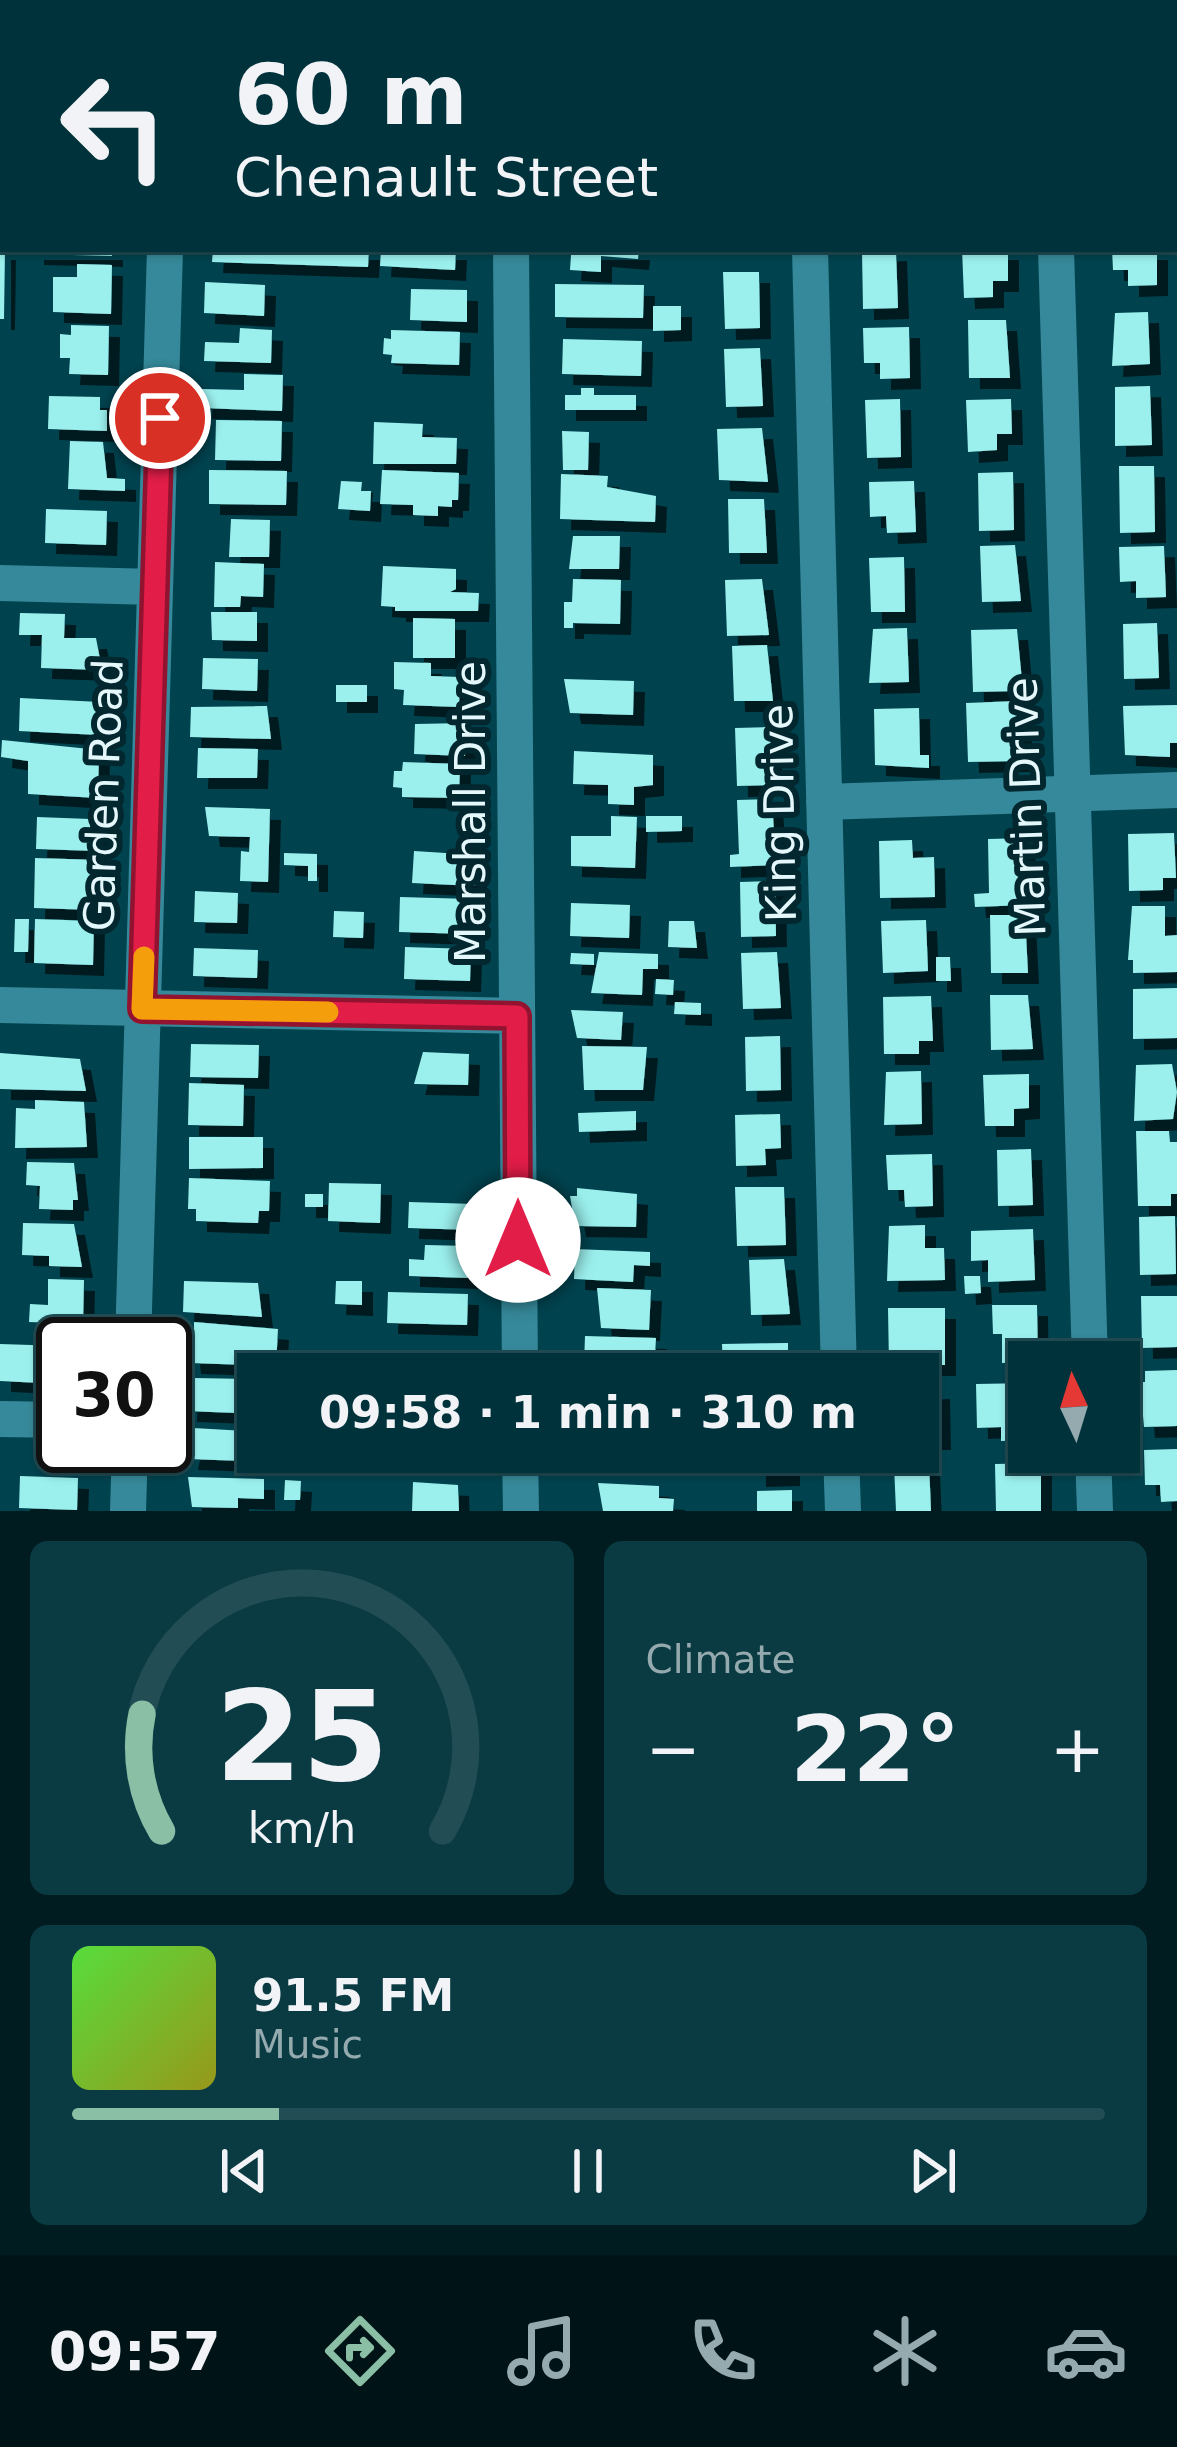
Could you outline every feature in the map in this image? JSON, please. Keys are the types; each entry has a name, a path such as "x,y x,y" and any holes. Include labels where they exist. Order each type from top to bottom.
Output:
{"street":[{"name":"Garden Road","path":"134,1317 165,252"},
{"name":"Marshall Drive","path":"512,252 520,1353"},
{"name":"King Drive","path":"810,252 838,1353"},
{"name":"Martin Drive","path":"1056,252 1089,1341"},
{"path":"0,583 155,587"},
{"path":"824,802 1177,790"},
{"path":"0,1005 517,1016"},
{"path":"0,1419 36,1420"},
{"path":"128,1511 129,1473"},
{"path":"520,1473 521,1511"},
{"path":"842,1473 843,1511"},
{"path":"1094,1473 1095,1511"}],"building":[{"path":"0,252 5,252 4,319 0,319"},
{"path":"112,252 112,256 33,254"},
{"path":"213,252 369,252 368,267 212,262"},
{"path":"381,252 456,252 455,270 380,266"},
{"path":"639,252 638,259 601,256 601,272 570,270 571,255 563,255"},
{"path":"862,252 896,252 898,308 863,309"},
{"path":"962,252 1008,252 1008,281 993,281 993,297 964,298"},
{"path":"1112,252 1157,252 1157,285 1128,286 1128,270 1113,270"},
{"path":"77,264 112,265 111,314 53,312 53,277 77,277"},
{"path":"723,272 759,272 760,328 725,329"},
{"path":"205,282 265,285 264,316 204,313"},
{"path":"555,284 644,285 643,318 555,317"},
{"path":"411,289 467,290 467,322 410,320"},
{"path":"653,306 681,306 681,330 653,331"},
{"path":"1148,312 1150,364 1112,366 1115,313"},
{"path":"968,320 1006,320 1010,378 969,378"},
{"path":"71,325 109,326 108,375 69,374 70,358 60,358 60,334 71,335"},
{"path":"909,327 910,378 880,379 880,363 864,363 863,328"},
{"path":"240,328 272,330 271,363 204,361 205,342 239,343"},
{"path":"391,330 460,332 459,365 391,363 392,355 383,354 384,338 391,339"},
{"path":"563,339 642,341 641,376 562,374"},
{"path":"760,348 763,406 726,407 724,349"},
{"path":"244,374 283,375 282,411 201,408 202,389 244,390"},
{"path":"1150,386 1152,445 1115,446 1115,387"},
{"path":"581,388 594,388 594,395 636,395 636,410 565,410 565,395 581,395"},
{"path":"49,396 100,397 100,410 107,410 107,431 48,429"},
{"path":"900,399 901,457 867,458 865,400"},
{"path":"1011,399 1012,434 997,434 997,450 968,452 966,400"},
{"path":"216,420 282,421 281,461 215,460"},
{"path":"374,422 423,424 422,437 457,438 456,464 373,464"},
{"path":"762,428 768,482 719,480 717,429"},
{"path":"562,431 589,432 588,470 563,470"},
{"path":"70,441 103,442 107,478 125,479 125,491 68,489"},
{"path":"1119,466 1154,466 1155,532 1120,533"},
{"path":"209,470 287,471 286,505 209,504"},
{"path":"382,470 459,473 458,500 452,500 452,507 438,506 438,516 413,515 413,505 380,504"},
{"path":"1013,472 1014,530 979,531 978,473"},
{"path":"561,474 608,476 607,487 656,496 655,522 560,519"},
{"path":"341,481 362,482 361,491 371,491 370,511 338,509"},
{"path":"914,481 916,532 887,533 886,516 870,517 869,482"},
{"path":"728,499 764,499 767,553 729,553"},
{"path":"46,509 107,511 106,545 45,543"},
{"path":"231,519 270,520 269,557 229,557"},
{"path":"573,536 620,536 619,569 569,569"},
{"path":"1015,545 1021,601 982,602 980,546"},
{"path":"1164,546 1166,597 1136,598 1136,581 1120,582 1119,547"},
{"path":"904,557 905,612 871,612 869,558"},
{"path":"215,562 264,564 263,597 241,596 240,607 214,607"},
{"path":"383,566 456,569 456,589 450,592 479,593 478,611 395,611 395,607 381,606"},
{"path":"573,579 621,580 620,624 573,623 573,628 564,628 564,602 572,602"},
{"path":"762,579 769,635 727,636 725,580"},
{"path":"211,612 257,612 257,641 212,640"},
{"path":"20,613 65,614 64,638 96,638 102,670 41,668 42,635 19,635"},
{"path":"413,618 455,619 455,658 413,658"},
{"path":"1157,623 1159,678 1124,679 1123,624"},
{"path":"907,628 909,682 869,683 873,629"},
{"path":"1017,629 1023,691 973,692 971,630"},
{"path":"767,645 773,701 734,701 732,646"},
{"path":"203,658 258,659 257,691 202,689"},
{"path":"394,662 431,663 431,676 460,677 459,707 403,705 404,690 394,689"},
{"path":"564,679 634,681 633,715 570,713"},
{"path":"336,685 367,685 367,702 336,702"},
{"path":"20,698 100,702 99,735 19,731"},
{"path":"1020,701 1022,761 968,762 966,703"},
{"path":"1177,705 1177,743 1170,743 1170,757 1125,755 1123,706"},
{"path":"267,706 271,739 190,737 191,707"},
{"path":"919,708 920,755 929,755 929,768 875,765 874,709"},
{"path":"466,723 465,756 414,754 415,724"},
{"path":"770,727 772,785 737,786 735,728"},
{"path":"2,740 99,750 98,798 28,794 28,761 1,757"},
{"path":"198,748 258,749 257,778 197,778"},
{"path":"574,751 653,755 653,785 634,787 634,805 608,804 608,785 573,784"},
{"path":"403,762 460,764 459,798 402,797 402,788 393,787 394,771 402,771"},
{"path":"772,799 776,865 730,867 730,855 739,854 737,800"},
{"path":"205,807 270,809 268,882 240,881 241,851 249,852 250,837 209,836"},
{"path":"611,816 637,817 635,868 571,866 571,836 611,836"},
{"path":"646,816 682,816 682,831 646,832"},
{"path":"37,817 90,819 90,830 97,831 97,851 36,849"},
{"path":"1174,833 1176,878 1163,878 1163,890 1129,891 1128,834"},
{"path":"1024,838 1026,905 975,907 974,894 989,893 988,839"},
{"path":"912,840 913,858 934,857 935,897 880,898 879,841"},
{"path":"414,851 477,855 475,886 412,883"},
{"path":"284,853 317,854 317,881 308,881 308,866 284,865"},
{"path":"35,858 99,860 95,910 34,908"},
{"path":"775,881 776,936 741,937 740,882"},
{"path":"195,891 238,893 237,923 194,922"},
{"path":"400,897 471,899 469,934 399,932"},
{"path":"571,903 630,905 629,938 570,936"},
{"path":"1132,906 1165,906 1165,936 1177,935 1177,972 1133,973 1133,960 1128,960"},
{"path":"334,911 364,912 363,938 333,937"},
{"path":"990,915 1025,915 1028,973 991,973"},
{"path":"15,919 29,919 28,952 14,952"},
{"path":"35,919 94,921 93,965 34,963"},
{"path":"926,920 928,971 883,973 881,921"},
{"path":"669,921 694,921 697,948 668,947"},
{"path":"405,947 471,949 470,981 404,979"},
{"path":"194,948 258,950 257,978 193,976"},
{"path":"599,952 658,954 658,969 643,969 642,995 591,993"},
{"path":"777,952 781,1008 743,1009 741,953"},
{"path":"571,953 594,954 594,965 570,964"},
{"path":"936,957 950,957 951,981 936,981"},
{"path":"656,979 674,980 673,995 655,994"},
{"path":"1177,988 1177,1038 1133,1039 1133,989"},
{"path":"990,995 1028,995 1033,1049 991,1050"},
{"path":"931,996 933,1041 919,1041 919,1054 884,1054 883,997"},
{"path":"675,1002 701,1003 701,1015 674,1014"},
{"path":"571,1010 623,1012 621,1040 577,1038"},
{"path":"780,1036 781,1090 746,1091 745,1037"},
{"path":"191,1044 259,1045 258,1078 190,1077"},
{"path":"582,1046 647,1047 643,1090 584,1090"},
{"path":"423,1052 469,1054 468,1085 414,1084"},
{"path":"0,1053 80,1059 86,1091 0,1089"},
{"path":"1172,1064 1177,1092 1173,1119 1134,1121 1136,1065"},
{"path":"921,1071 922,1124 884,1125 886,1072"},
{"path":"1029,1074 1029,1108 1014,1109 1014,1126 985,1126 983,1075"},
{"path":"189,1083 244,1085 243,1126 188,1125"},
{"path":"35,1100 84,1102 87,1147 15,1148 16,1108 35,1109"},
{"path":"636,1111 636,1130 579,1132 578,1113"},
{"path":"780,1114 781,1148 765,1149 766,1165 736,1166 735,1115"},
{"path":"1136,1131 1169,1131 1170,1142 1177,1142 1177,1194 1171,1194 1171,1206 1138,1206"},
{"path":"189,1137 263,1137 263,1168 189,1169"},
{"path":"1031,1149 1033,1205 998,1206 997,1150"},
{"path":"932,1154 933,1206 905,1207 904,1190 888,1190 886,1155"},
{"path":"27,1162 74,1163 78,1200 73,1200 73,1210 39,1209 40,1186 26,1185"},
{"path":"189,1178 270,1181 269,1211 259,1211 258,1223 196,1221 196,1209 188,1209"},
{"path":"329,1183 381,1184 380,1223 328,1221"},
{"path":"735,1187 784,1187 786,1245 737,1246"},
{"path":"577,1188 637,1194 636,1227 575,1226 570,1196 577,1196"},
{"path":"305,1194 323,1194 323,1207 305,1207"},
{"path":"409,1202 475,1204 474,1230 408,1228"},
{"path":"1175,1216 1176,1274 1140,1275 1139,1217"},
{"path":"23,1223 74,1224 82,1267 49,1266 49,1256 22,1255"},
{"path":"925,1225 925,1248 944,1248 945,1280 887,1281 889,1226"},
{"path":"1033,1229 1035,1280 988,1282 988,1260 971,1261 971,1231"},
{"path":"425,1245 470,1246 469,1278 409,1276 409,1259 424,1260"},
{"path":"575,1249 650,1252 650,1266 634,1265 633,1282 574,1279"},
{"path":"784,1259 790,1314 751,1315 749,1260"},
{"path":"964,1276 980,1276 981,1293 965,1294"},
{"path":"48,1279 84,1280 83,1317 36,1317 36,1322 29,1322 30,1304 48,1305"},
{"path":"184,1281 258,1283 262,1317 183,1312"},
{"path":"336,1281 362,1281 362,1305 335,1304"},
{"path":"597,1288 651,1290 649,1330 601,1328"},
{"path":"388,1292 468,1294 467,1325 387,1323"},
{"path":"1141,1296 1177,1296 1177,1347 1142,1348"},
{"path":"992,1305 1037,1305 1038,1341 1008,1341 1008,1363 1002,1363 1002,1334 993,1334"},
{"path":"888,1308 945,1308 945,1365 939,1365 939,1353 889,1353"},
{"path":"194,1322 278,1329 277,1353 237,1353 237,1365 192,1363"},
{"path":"585,1336 656,1338 655,1353 584,1353"},
{"path":"788,1343 788,1353 722,1353 722,1344"},
{"path":"0,1344 36,1345 36,1383 0,1381"},
{"path":"1177,1370 1177,1426 1144,1427 1140,1382 1145,1382 1145,1371"},
{"path":"194,1378 237,1379 237,1413 192,1411"},
{"path":"1008,1383 1008,1441 1001,1441 1001,1427 977,1428 976,1384"},
{"path":"193,1428 237,1430 237,1461 192,1459"},
{"path":"1177,1449 1177,1501 1161,1502 1160,1485 1145,1485 1144,1450"},
{"path":"995,1464 1008,1464 1008,1473 1041,1473 1041,1511 996,1511"},
{"path":"894,1473 929,1473 931,1511 896,1511"},
{"path":"20,1476 78,1478 77,1510 19,1508"},
{"path":"188,1477 264,1479 264,1499 238,1498 238,1508 192,1507"},
{"path":"285,1480 301,1481 300,1500 284,1500"},
{"path":"413,1482 458,1485 459,1511 412,1511"},
{"path":"598,1483 659,1486 659,1498 674,1499 673,1511 603,1511"},
{"path":"792,1490 792,1511 757,1511 757,1491"}],"slow traffic":[{"path":"144,957 142,1009 328,1012"}],"route":[{"path":"160,418 142,1009 517,1016 518,1240"}]}
